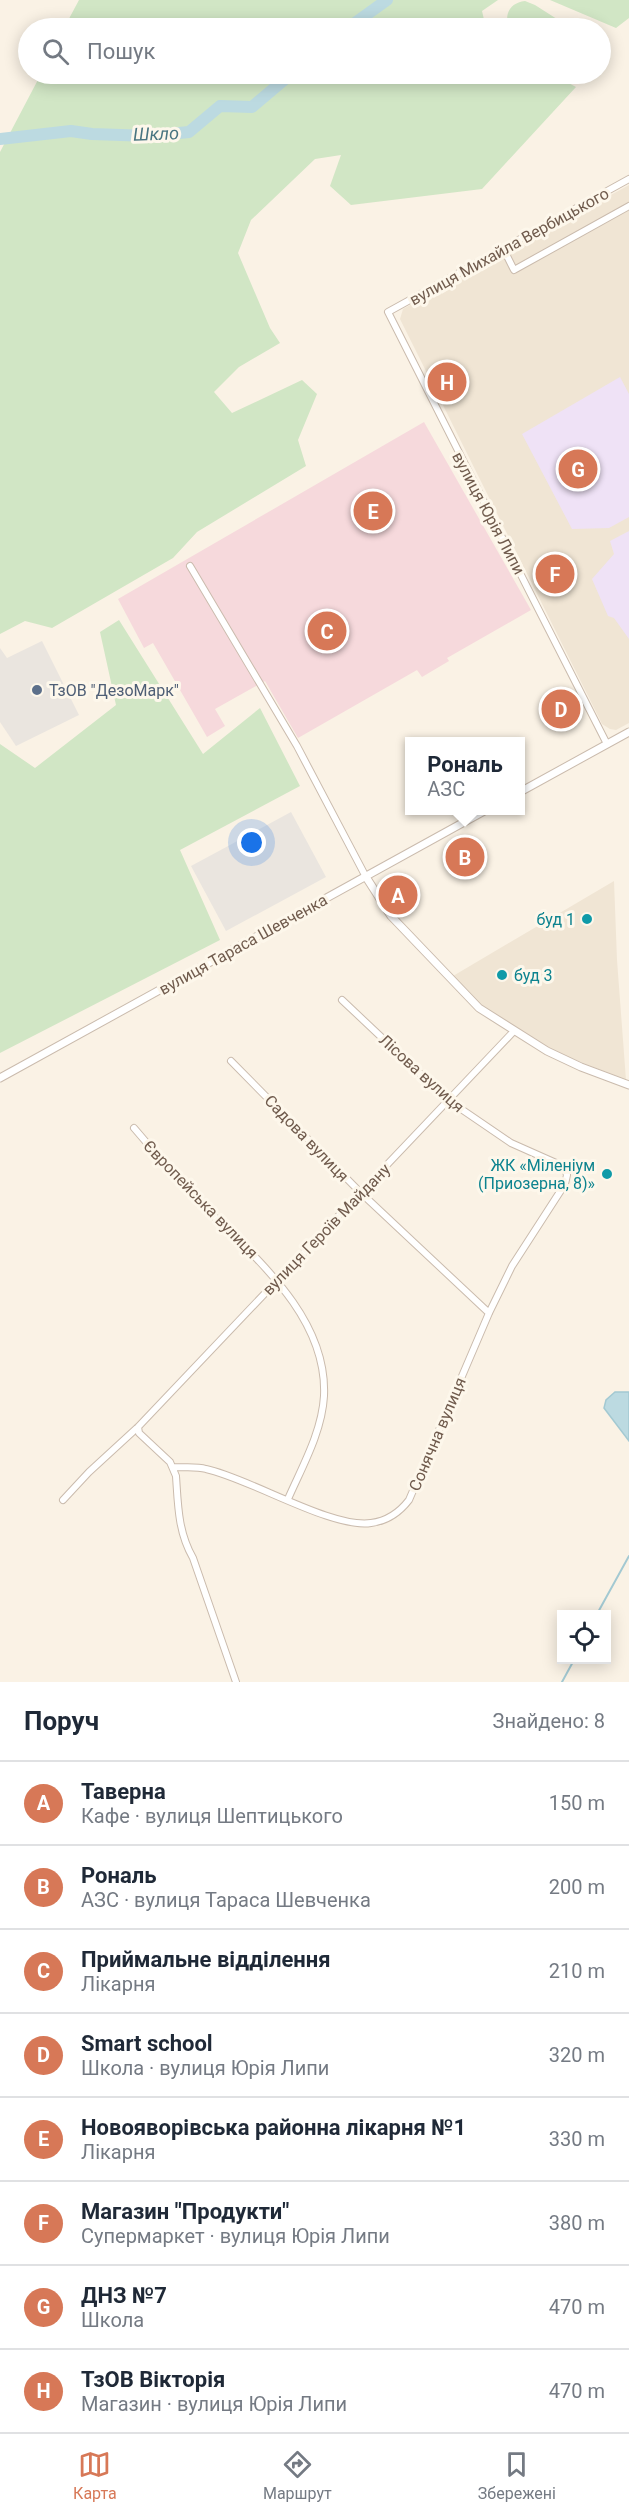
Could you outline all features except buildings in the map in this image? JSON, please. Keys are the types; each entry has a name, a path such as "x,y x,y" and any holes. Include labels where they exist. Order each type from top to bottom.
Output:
{"street":[{"name":"вулиця Михайла Вербицького","path":"388,312 629,179"},
{"path":"503,248 514,270 629,206"},
{"name":"вулиця Юрія Липи","path":"388,312 464,468 519,568 607,744"},
{"path":"190,566 297,746 366,877 391,916 479,1008 547,1051 581,1068 629,1085"},
{"path":"525,789 629,732"},
{"name":"вулиця Тараса Шевченка","path":"0,1078 477,815"},
{"name":"Лісова вулиця","path":"342,1000 448,1100 511,1143 556,1163 565,1169 567,1176"},
{"name":"вулиця Героїв Майдану","path":"63,1500 89,1472 138,1427 514,1031"},
{"name":"Садова вулиця","path":"231,1061 360,1192 489,1313"},
{"name":"Європейська вулиця","path":"134,1128 190,1193 262,1263 306,1320 322,1358 324,1397 316,1432 288,1499"},
{"name":"Сонячна вулиця","path":"173,1467 205,1468 333,1518 369,1524 390,1518 401,1510 409,1500 489,1313 512,1266 565,1184 567,1176"},
{"path":"138,1427 139,1433 173,1467 176,1476 180,1528 184,1542 194,1558 236,1682"}],"shaded area":[{"path":"629,185 629,723 616,730 602,724 400,319 403,309"},
{"path":"620,377 629,394 629,517 609,528 572,529 522,434"},
{"path":"424,422 531,610 447,658 449,661 422,677 417,670 298,738 265,681 215,709 225,726 207,737 153,643 144,648 118,599"},
{"path":"629,531 629,639 614,618 608,616 592,579 614,554 610,541"},
{"path":"42,641 79,715 16,746 0,722 0,648 7,658"},
{"path":"291,812 326,877 226,931 191,866"},
{"path":"614,881 626,1080 551,1050 480,1005 453,976"}],"green space":[{"path":"79,0 498,0 482,11 484,18 69,18"},
{"path":"550,0 629,0 629,18 616,28 611,26 611,18 592,18"},
{"path":"525,1 535,5 555,18 507,18 509,10"},
{"path":"36,84 570,84 576,87 482,189 351,205 330,186 341,155 315,159 251,220 238,253 270,328 280,343 239,367 214,392 232,413 302,380 317,394 298,440 306,466 197,532 173,558 52,628 25,621 0,634 0,152"},
{"path":"119,620 203,754 260,708 300,786 180,850 220,940 0,1053 0,744 35,768 116,705 100,632"}],"water":[{"path":"615,1392 629,1392 629,1441 604,1408 606,1400"}],"waterway":[{"name":"Шкло","path":"362,18 387,0"},
{"name":"Шкло","path":"0,139 71,131 150,136 189,132 220,106 252,107 279,84"},
{"path":"599,1610 629,1556"},
{"path":"562,1682 572,1664"}],"place":[{"name":"ТзОВ Вікторія","path":"447,382"},
{"name":"ДНЗ №7","path":"578,469"},
{"name":"Новояворівська районна лікарня №1","path":"373,511"},
{"name":"Магазин \"Продукти\"","path":"555,574"},
{"name":"Приймальне відділення","path":"327,631"},
{"name":"ТзОВ \"ДезоМарк\"","path":"37,690"},
{"name":"Smart school","path":"561,709"},
{"name":"Рональ","path":"465,857"},
{"name":"Таверна","path":"398,895"},
{"name":"буд 1","path":"587,919"},
{"name":"буд 3","path":"502,975"},
{"name":"ЖК «Міленіум (Приозерна, 8)»","path":"607,1174"}]}
